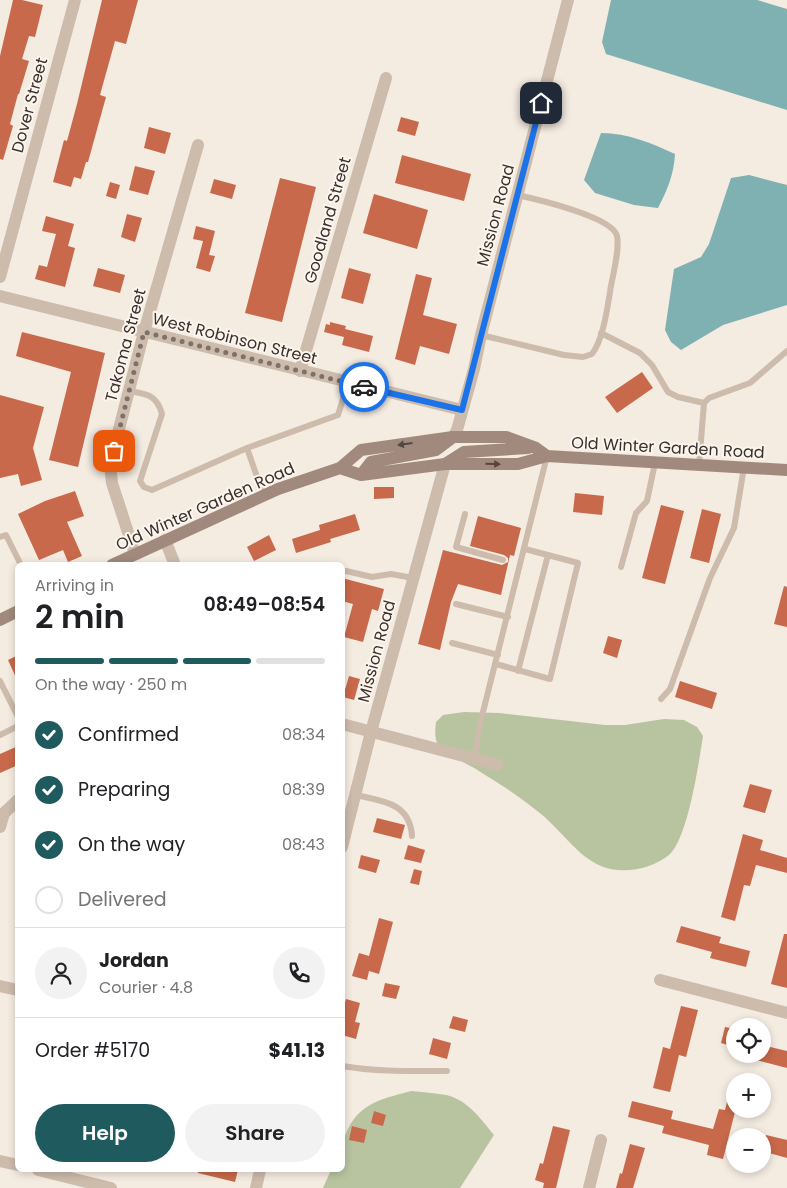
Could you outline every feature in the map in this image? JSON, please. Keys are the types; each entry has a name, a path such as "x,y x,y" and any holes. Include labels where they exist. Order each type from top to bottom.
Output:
{"main road":[{"name":"Old Winter Garden Road","path":"118,562 265,495 340,468 361,450 453,437 506,437 536,448 547,456"},
{"path":"361,475 371,462 436,450 453,437"},
{"path":"445,464 464,452 536,448"},
{"name":"Old Winter Garden Road","path":"340,468 361,475 445,464 518,464 547,456 787,470"},
{"path":"0,620 15,612"}],"street":[{"name":"Dover Street","path":"0,277 75,0"},
{"name":"Mission Road","path":"453,437 474,369 481,335 568,0"},
{"name":"Goodland Street","path":"300,371 386,78"},
{"name":"Takoma Street","path":"135,554 112,483 110,464 144,332 198,145"},
{"name":"West Robinson Street","path":"0,296 462,410"},
{"name":"Mission Road","path":"345,836 371,732 445,464"},
{"path":"165,540 174,562"},
{"path":"345,725 498,765"},
{"path":"0,827 2,813 15,802"},
{"path":"2,813 15,816"},
{"path":"660,980 787,1013"},
{"path":"0,986 15,989"},
{"path":"589,1188 601,1140"},
{"path":"0,1161 15,1164"},
{"path":"46,1172 111,1188"},
{"path":"256,1188 260,1172"}],"lane":[{"path":"481,335 564,355 583,357 592,354 596,350 601,333 617,248 617,234 614,228 603,221 548,202 517,195"},
{"path":"601,333 640,353 652,365 668,392 678,397 704,403"},
{"path":"699,465 704,403 709,398 750,383 787,351"},
{"path":"129,390 146,394 154,399 159,404 162,414 140,481 144,487 152,490 247,448 338,415 348,382"},
{"path":"247,448 265,495"},
{"path":"474,759 480,724 508,617 517,564 525,549 547,456"},
{"path":"621,567 636,513 647,500 655,462"},
{"path":"662,700 670,689 710,578 734,528 744,468"},
{"path":"465,514 456,547 503,560"},
{"path":"0,538 6,535 20,562"},
{"path":"496,664 550,679 578,563 525,549"},
{"path":"518,671 548,555"},
{"path":"346,571 372,577 391,574 413,578"},
{"path":"456,604 508,617"},
{"path":"452,643 498,655"},
{"path":"0,681 15,711"},
{"path":"0,735 15,728"},
{"path":"356,795 382,801 397,807 409,818 412,836"},
{"path":"345,1066 401,1071 447,1071"}],"green space":[{"path":"464,712 499,713 605,725 625,725 664,719 684,720 697,727 703,736 699,763 692,799 676,846 662,860 636,869 609,869 592,862 548,820 527,803 438,745 435,732 436,722 443,715"},
{"path":"411,1091 454,1097 473,1111 494,1135 460,1188 323,1188 330,1172 345,1172 345,1137 353,1120 368,1106"}],"water":[{"path":"611,0 757,0 787,9 787,110 606,54 602,42"},
{"path":"601,133 630,137 675,154 670,182 658,208 634,205 595,193 584,180"},
{"path":"749,175 787,185 787,305 723,325 681,350 671,342 665,330 674,269 701,257 709,244 731,178"}],"building":[{"path":"13,0 43,5 35,37 29,36 22,59 29,61 10,124 13,126 3,160 0,159 0,56"},
{"path":"102,0 138,0 126,44 115,41 100,95 106,97 88,162 86,162 81,179 74,177 71,187 53,182 64,140 67,141 77,104"},
{"path":"401,117 419,122 415,136 397,131"},
{"path":"149,127 171,133 165,154 144,148"},
{"path":"402,155 471,174 464,201 395,183"},
{"path":"135,166 155,171 148,195 129,190"},
{"path":"280,178 316,187 282,322 245,313"},
{"path":"214,179 236,185 232,199 210,193"},
{"path":"110,182 120,185 116,199 106,196"},
{"path":"374,194 428,210 417,249 363,233"},
{"path":"127,214 142,218 135,242 121,237"},
{"path":"46,216 74,224 68,246 75,248 65,287 35,279 39,265 47,267 56,234 42,231"},
{"path":"196,226 215,231 209,255 215,256 210,272 196,268 203,241 193,239"},
{"path":"98,268 125,275 120,293 93,286"},
{"path":"349,268 371,274 363,304 341,298"},
{"path":"416,274 432,278 423,315 457,324 449,354 420,346 415,365 395,359"},
{"path":"330,322 346,326 345,329 373,336 369,352 342,345 344,337 324,332 326,324 330,325"},
{"path":"22,332 105,353 78,467 49,460 71,372 16,356"},
{"path":"642,372 653,388 617,413 605,397"},
{"path":"0,395 44,407 33,448 42,480 21,486 18,474 0,478"},
{"path":"374,487 394,487 394,498 374,499"},
{"path":"75,491 84,516 67,522 82,556 68,562 63,550 39,560 18,514 45,501"},
{"path":"575,493 604,496 602,515 573,512"},
{"path":"661,505 684,511 665,584 642,578"},
{"path":"702,509 721,514 709,563 690,558"},
{"path":"355,514 360,530 330,539 331,542 296,553 292,539 320,530 319,525"},
{"path":"478,516 521,528 514,556 510,555 501,595 458,584 451,602 440,650 418,644 443,550 502,565 508,562 508,558 504,555 470,546"},
{"path":"269,535 276,550 254,561 247,547"},
{"path":"345,579 384,589 378,611 372,609 363,642 345,637 353,604 345,602"},
{"path":"784,586 787,587 787,627 774,624"},
{"path":"608,636 622,640 617,658 603,653"},
{"path":"15,656 15,675 8,660"},
{"path":"349,676 360,679 354,700 345,698"},
{"path":"680,681 717,693 712,709 675,697"},
{"path":"15,747 15,766 0,773 0,754"},
{"path":"750,784 772,790 765,813 743,807"},
{"path":"377,818 405,825 401,839 373,832"},
{"path":"743,834 763,840 760,850 787,858 787,873 756,865 750,886 744,885 735,921 721,917"},
{"path":"408,845 425,850 421,863 404,859"},
{"path":"361,855 380,860 376,873 358,868"},
{"path":"414,869 422,871 419,885 410,883"},
{"path":"379,918 393,922 379,974 369,971 367,980 352,976 359,953 369,956"},
{"path":"681,926 721,937 719,943 750,951 746,967 710,958 712,952 676,942"},
{"path":"784,934 787,934 787,988 771,984"},
{"path":"385,983 400,986 396,999 382,996"},
{"path":"346,999 360,1003 355,1022 360,1023 356,1039 345,1036"},
{"path":"681,1006 698,1010 686,1057 679,1055 670,1092 653,1088 663,1047 670,1049"},
{"path":"453,1016 468,1020 465,1032 449,1028"},
{"path":"725,1027 726,1027 726,1044 721,1043"},
{"path":"433,1038 451,1043 447,1059 429,1054"},
{"path":"771,1047 787,1051 787,1068 767,1063 771,1063"},
{"path":"632,1101 673,1111 671,1119 713,1129 719,1109 725,1110 726,1106 726,1118 733,1118 731,1128 726,1128 726,1147 723,1159 707,1155 709,1145 662,1133 664,1126 628,1117"},
{"path":"374,1111 386,1115 383,1126 371,1123"},
{"path":"352,1126 367,1130 364,1143 349,1140"},
{"path":"553,1126 570,1130 556,1188 543,1188 544,1183 535,1180 540,1163 543,1164"},
{"path":"771,1136 787,1140 787,1158 771,1154"},
{"path":"630,1144 645,1148 633,1188 616,1188 620,1173 622,1174"},
{"path":"198,1172 238,1172 235,1182"}],"way so far":[{"path":"114,451 144,332 364,387"}],"route":[{"path":"364,387 462,410 541,103"}]}
